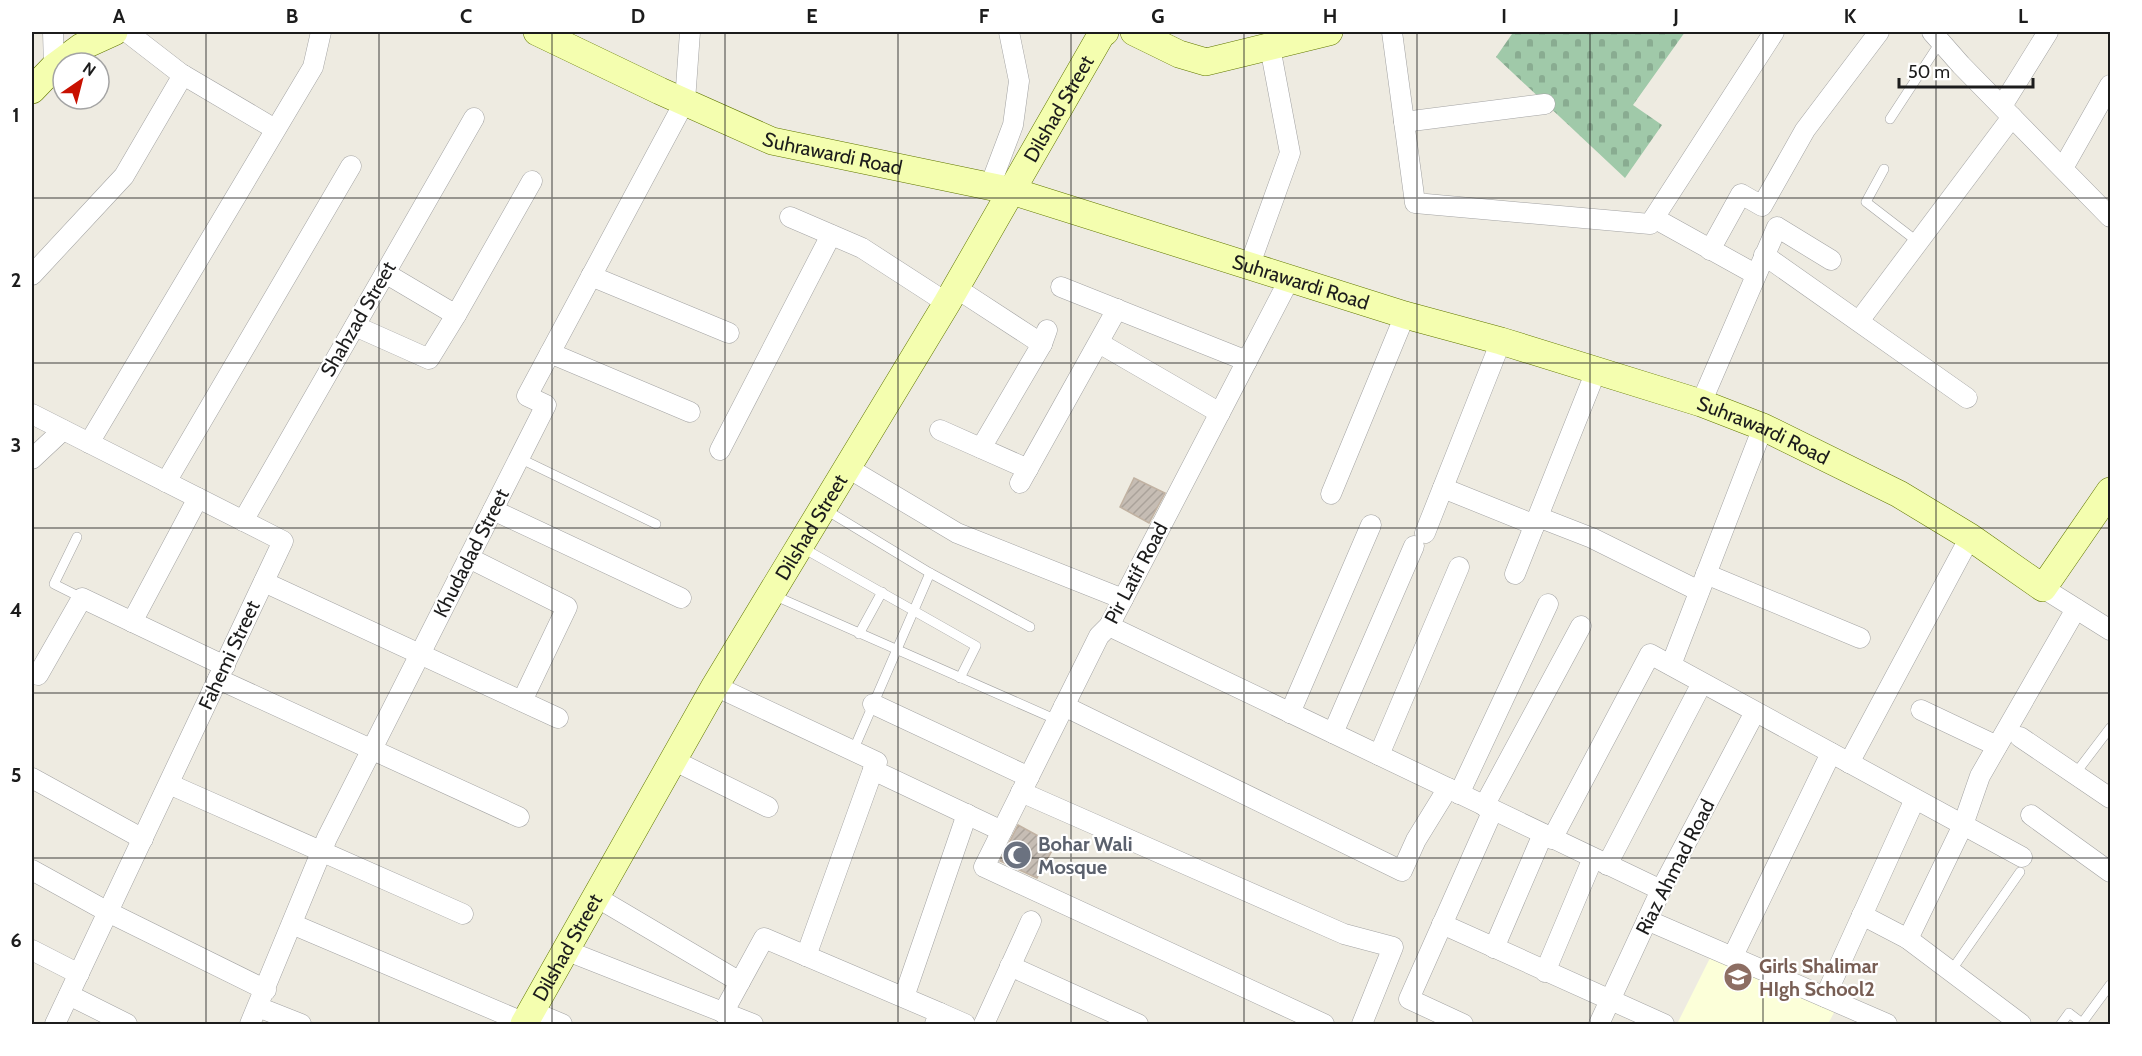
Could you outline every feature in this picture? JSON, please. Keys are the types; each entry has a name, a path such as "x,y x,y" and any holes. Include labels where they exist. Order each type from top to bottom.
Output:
{"street":[{"path":"53,32 54,51"},
{"path":"76,51 114,32"},
{"path":"127,32 183,75 275,129"},
{"path":"89,443 312,67 321,32"},
{"name":"Suhrawardi Road","path":"542,32 772,141 1001,189 1289,280 1501,341 1701,403 1763,427 1899,494 1970,537 2043,588"},
{"path":"685,101 690,32"},
{"path":"1001,189 1019,81 1008,32"},
{"name":"Dilshad Street","path":"527,1020 715,686 952,295 1001,189 1105,32"},
{"path":"1134,32 1179,54 1206,62 1274,43 1329,32"},
{"path":"1392,32 1415,203 1650,224 1774,32"},
{"path":"1710,250 1740,194 1762,206 1805,130 1879,32"},
{"path":"1859,321 1918,242 2007,111 2048,32"},
{"path":"1940,35 1960,65 2110,217"},
{"path":"1250,267 1290,153 1274,43"},
{"path":"32,90 51,70"},
{"path":"32,275 124,176 183,75"},
{"path":"2063,168 2110,85"},
{"name":"Khudadad Street","path":"258,1007 321,852 546,405 527,396 685,101"},
{"path":"1404,122 1545,104"},
{"name":"Shahzad Street","path":"243,521 474,118"},
{"path":"166,482 351,166"},
{"path":"355,326 429,359 532,181"},
{"path":"790,217 861,248 952,295 1045,337 981,448"},
{"path":"1654,218 1755,274"},
{"path":"1701,403 1777,227 1831,260"},
{"path":"720,450 831,235"},
{"path":"1764,255 1967,398"},
{"path":"385,273 456,315"},
{"path":"591,276 729,333"},
{"name":"Pir Latif Road","path":"1289,280 1109,626 1099,636 984,867 1324,1024"},
{"path":"1061,287 1247,360"},
{"path":"940,430 981,448 1024,476 1117,309"},
{"path":"1331,494 1405,315"},
{"path":"1333,734 1443,488 1501,341"},
{"path":"1099,343 1220,414"},
{"path":"550,353 690,412"},
{"path":"1515,574 1596,371"},
{"name":"Fahemi Street","path":"32,414 283,541 55,1024"},
{"path":"1671,664 1763,427"},
{"path":"32,459 63,430"},
{"path":"848,468 957,533 1123,599"},
{"path":"1443,488 1592,538 1702,582 1860,638"},
{"path":"2110,491 2043,588 2110,630"},
{"path":"132,622 198,498"},
{"path":"493,510 681,598"},
{"path":"1290,713 1371,525"},
{"path":"1850,763 1970,537"},
{"path":"469,558 567,608 522,701"},
{"path":"1379,755 1459,567"},
{"path":"264,582 558,718"},
{"path":"38,675 82,598 132,622 221,672 372,750 519,818"},
{"path":"1061,713 1402,871 1416,840 1453,791 1548,604"},
{"path":"1908,939 1963,825 1980,776 2076,609"},
{"path":"1109,626 1661,890"},
{"path":"1463,1024 1409,999 1489,808 1581,626"},
{"path":"1494,948 1548,836 1650,654 1963,825 2021,864"},
{"path":"1545,972 1600,862 1702,683"},
{"path":"715,686 877,762 806,956"},
{"path":"873,704 1025,785 1344,934 1393,947 1362,1024"},
{"path":"1921,710 1997,746"},
{"name":"Riaz Ahmad Road","path":"1599,1024 1661,890 1755,712"},
{"path":"2020,737 2075,774 2110,807"},
{"path":"1733,956 1831,753"},
{"path":"673,760 768,807"},
{"path":"873,770 1002,831"},
{"path":"32,778 143,839"},
{"path":"169,784 462,914"},
{"path":"1825,997 1915,799"},
{"path":"904,997 967,814"},
{"path":"2031,815 2110,873"},
{"path":"32,870 108,912 258,1007 301,1024"},
{"path":"596,897 740,982"},
{"path":"1862,915 1908,939 2021,1024"},
{"path":"1647,920 1887,1024"},
{"path":"984,1024 1031,921"},
{"path":"292,924 527,1020 562,1024"},
{"path":"1442,924 1664,1024"},
{"path":"723,1013 764,938 904,997 937,1019 965,1024"},
{"path":"32,950 79,974"},
{"path":"566,950 753,1024"},
{"path":"1010,966 1138,1024"},
{"path":"69,995 127,1024"}],"lane":[{"path":"1890,119 1940,35"},
{"path":"1884,168 1866,202 1918,242"},
{"path":"519,458 656,524"},
{"path":"824,509 930,573 1030,627"},
{"path":"77,537 54,584 82,598"},
{"path":"801,546 976,646 960,678"},
{"path":"853,751 912,609 930,573"},
{"path":"859,634 882,592"},
{"path":"771,594 960,678 1061,713"},
{"path":"2075,774 2110,728"},
{"path":"1951,971 2021,864"},
{"path":"2061,1024 2069,1013 2082,1023 2110,985"}],"shaded area":[{"name":"Girls Shalimar HIgh School2","path":"1713,952 1839,1003 1828,1024 1677,1024"}],"green space":[{"path":"1510,32 1685,32 1633,105 1662,125 1625,178 1496,57 1512,34"}],"building":[{"path":"1134,478 1165,493 1149,523 1120,507"},
{"path":"1018,825 1055,845 1037,878 1000,861"}],"place":[{"name":"Bohar Wali Mosque","path":"1017,855"},
{"name":"Girls Shalimar HIgh School2","path":"1738,977"}]}
